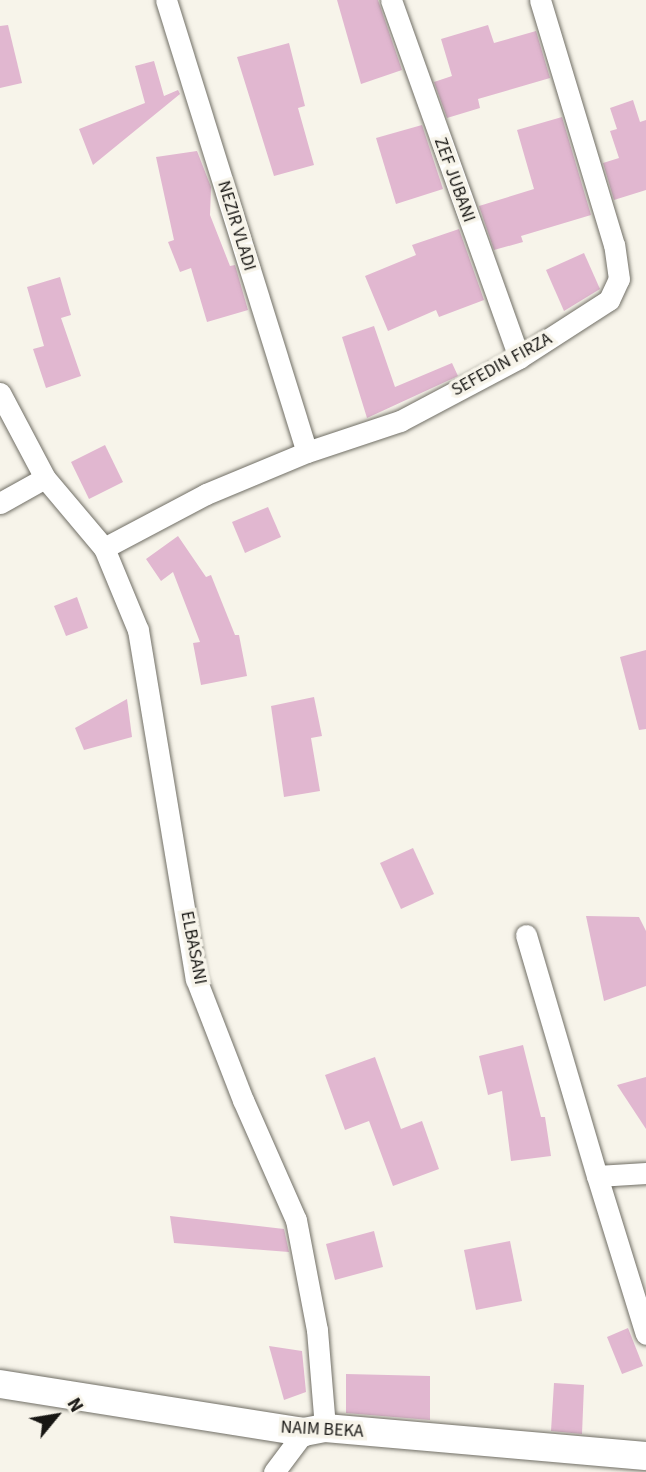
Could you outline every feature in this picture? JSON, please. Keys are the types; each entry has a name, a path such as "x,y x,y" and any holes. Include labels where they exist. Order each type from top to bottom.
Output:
{"street":[{"name":"NEZIR VLADI","path":"166,0 307,452"},
{"name":"ZEF JUBANI","path":"391,0 519,358"},
{"name":"SEFEDIN FIRZA","path":"104,548 206,494 307,452 400,421 519,358 609,300 619,279 614,245 540,0"},
{"name":"ELBASANI","path":"0,393 45,478 104,548 138,630 196,979 243,1100 296,1220 317,1331 314,1430"},
{"path":"0,503 45,478"},
{"path":"526,935 646,1334"},
{"path":"597,1176 646,1173"},
{"name":"NAIM BEKA","path":"0,1384 314,1430 646,1456"},
{"path":"274,1472 314,1430"}],"building":[{"path":"337,0 378,0 402,70 361,84"},
{"path":"8,25 22,83 0,88 0,26"},
{"path":"488,25 494,43 536,31 550,78 478,99 480,108 447,118 434,82 452,76 441,39"},
{"path":"289,43 305,106 298,108 314,165 274,176 237,57"},
{"path":"154,61 164,96 178,90 180,94 93,165 79,129 145,103 135,66"},
{"path":"633,100 640,122 646,120 646,190 614,200 603,163 619,158 610,131 617,129 610,108"},
{"path":"562,117 591,215 521,236 523,242 494,250 479,206 534,189 517,130"},
{"path":"422,125 443,189 396,204 376,138"},
{"path":"197,151 211,187 210,215 230,266 235,265 248,310 207,322 191,268 180,272 168,242 174,240 156,157"},
{"path":"459,229 484,300 439,317 436,310 388,331 365,276 416,255 412,245"},
{"path":"584,253 600,289 564,311 546,270"},
{"path":"60,277 71,315 61,318 81,376 46,388 33,349 44,346 27,287"},
{"path":"374,326 395,387 452,363 458,376 367,418 342,337"},
{"path":"105,445 123,482 89,499 71,462"},
{"path":"268,507 281,537 245,553 232,522"},
{"path":"178,536 206,577 211,575 235,635 239,635 247,676 201,685 193,643 200,642 173,572 161,581 146,559"},
{"path":"77,597 88,628 66,636 54,606"},
{"path":"646,650 646,729 639,730 620,657"},
{"path":"314,697 322,736 311,738 320,791 284,797 271,706"},
{"path":"127,699 132,737 84,750 75,728"},
{"path":"413,848 434,894 401,909 380,863"},
{"path":"586,916 639,917 646,931 646,986 604,1001"},
{"path":"523,1045 541,1117 545,1117 551,1156 511,1161 502,1091 488,1095 479,1056"},
{"path":"375,1057 401,1129 422,1121 439,1169 393,1186 369,1121 345,1130 325,1075"},
{"path":"646,1077 646,1129 617,1085"},
{"path":"170,1216 284,1229 289,1252 174,1243"},
{"path":"374,1231 383,1267 335,1280 326,1244"},
{"path":"510,1241 522,1301 476,1310 464,1250"},
{"path":"628,1328 643,1366 622,1374 607,1337"},
{"path":"269,1346 302,1351 306,1392 284,1400"},
{"path":"346,1374 430,1376 430,1420 346,1413"},
{"path":"554,1383 584,1385 582,1434 551,1431"}]}
